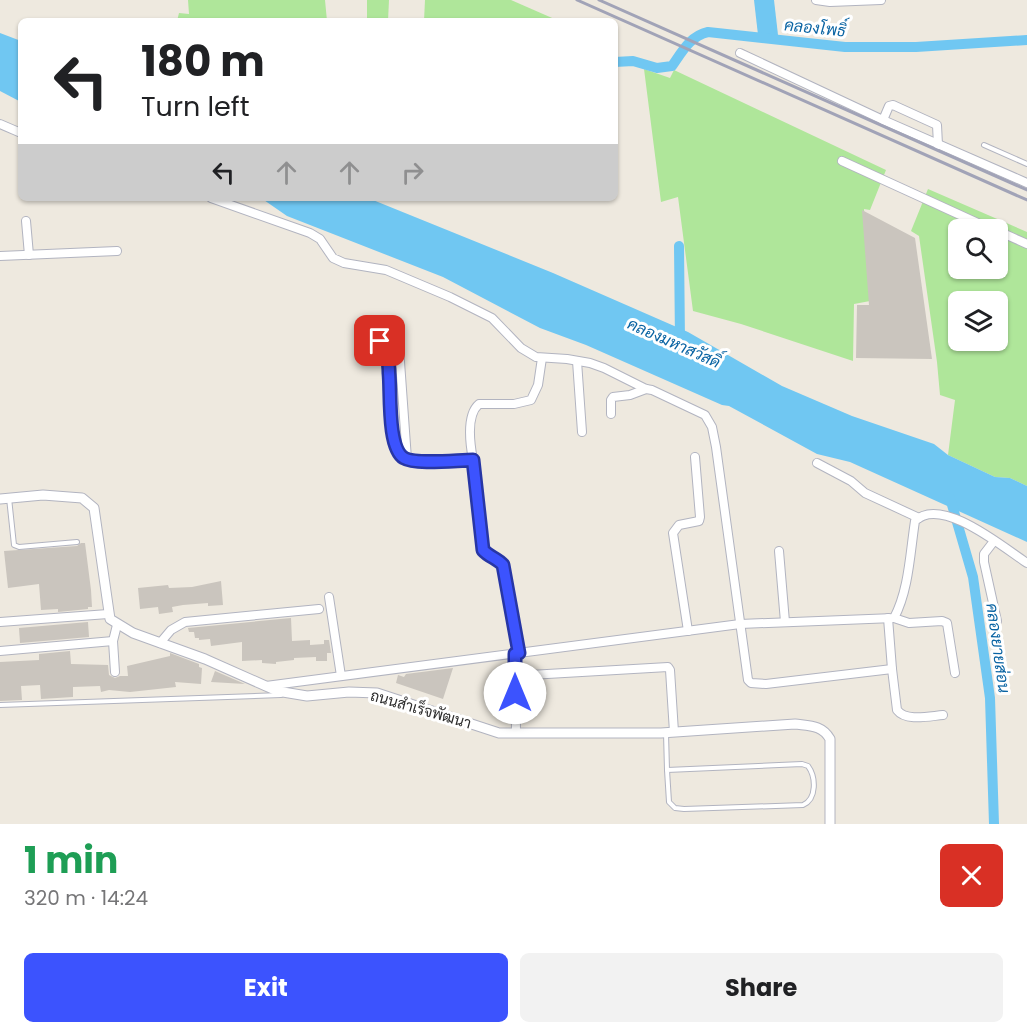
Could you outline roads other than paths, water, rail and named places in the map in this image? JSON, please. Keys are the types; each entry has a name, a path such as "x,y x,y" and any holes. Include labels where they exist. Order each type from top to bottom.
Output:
{"street":[{"path":"816,0 830,2 881,0"},
{"path":"740,54 938,145 1027,183"},
{"path":"883,120 889,106 892,105 937,125 938,145"},
{"path":"0,124 18,132"},
{"path":"842,161 969,219"},
{"path":"219,201 310,233 320,239 333,258 344,263 386,270 450,297 492,318 521,348 536,357 577,361 604,368 708,418 716,447 748,680 751,683 765,684 892,669"},
{"path":"26,222 29,255"},
{"path":"1008,235 1027,244"},
{"path":"0,256 117,251"},
{"path":"375,341 384,342 386,345 390,410 396,448 401,456 406,459 473,460"},
{"path":"399,348 406,459"},
{"path":"516,733 517,653 503,565 483,550 471,431 476,406 479,404 523,403 531,400 538,385 543,358"},
{"path":"577,361 582,432"},
{"path":"611,414 613,398 646,389"},
{"path":"688,631 673,533 679,525 699,521 695,457"},
{"path":"817,463 829,468 866,493 919,518"},
{"path":"0,622 108,614 94,508 82,498 44,495 5,498"},
{"path":"944,715 907,717 901,715 897,710 892,669 891,618 899,609 909,566 915,521 933,513 965,522 978,528 1027,563"},
{"path":"991,538 984,554 984,562 997,621"},
{"path":"779,551 785,622"},
{"path":"329,597 341,676"},
{"path":"160,643 171,630 185,622 319,609"},
{"name":"ถนนสำเร็จพัฒนา","path":"108,614 117,625 133,633 205,658 265,686 291,694 307,696 349,692 377,693 498,733 670,732 795,724 816,726 826,731 831,739 830,824"},
{"path":"265,686 740,624 891,618 909,622 942,621 947,623 955,673"},
{"path":"115,672 113,641 117,625"},
{"path":"0,651 113,641"},
{"path":"530,675 668,668 670,670 670,732"}],"lane":[{"path":"984,145 1027,164"},
{"path":"5,498 14,545 19,547 77,542"},
{"path":"0,705 240,698 291,694"},
{"path":"667,770 802,764 808,766 812,771 813,795 809,803 802,805 675,808 669,802 667,770 670,732"}],"water":[{"path":"754,0 774,0 778,35 758,35"},
{"path":"0,33 18,40 18,100 0,91"},
{"name":"คลองมหาสวัสดิ์","path":"265,201 375,201 553,273 688,332 782,386 852,416 934,444 948,455 995,477 1010,478 1027,486 1027,542 850,462 817,454 729,406 722,405 586,345 540,328 443,277 287,216"}],"waterway":[{"name":"คลองโพธิ์","path":"618,62 633,61 657,68 672,66 691,41 708,32 845,47 916,47 1027,40"},
{"name":"คลองมหาสวัสดิ์","path":"679,246 680,341"},
{"name":"คลองยายส่อน","path":"950,498 973,577 990,698 994,824"}],"railway":[{"path":"577,0 618,18"},
{"path":"599,0 1027,190"},
{"path":"618,18 1027,200"}]}
